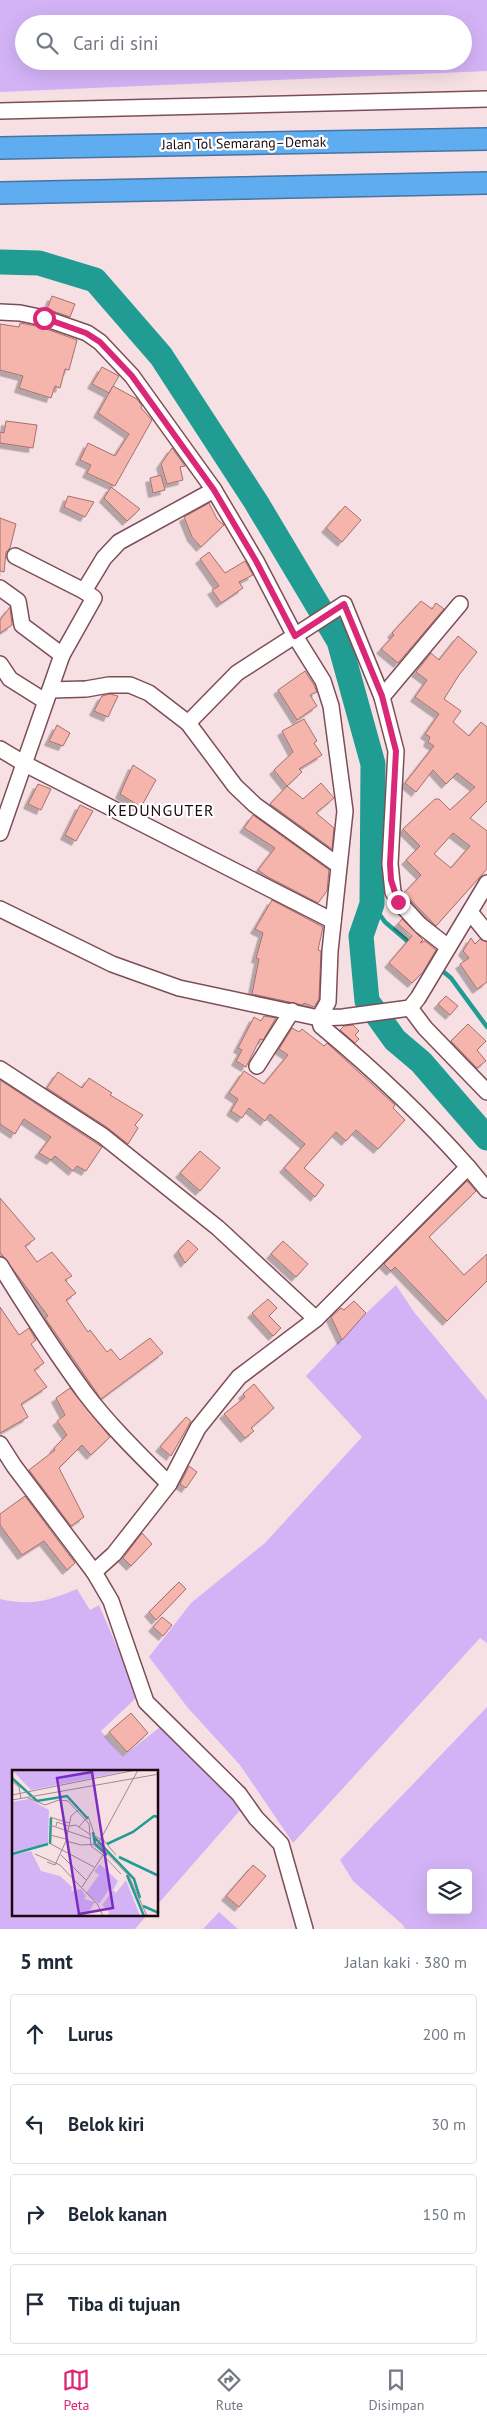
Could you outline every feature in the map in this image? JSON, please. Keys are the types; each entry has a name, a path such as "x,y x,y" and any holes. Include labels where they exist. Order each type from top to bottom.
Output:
{"highway":[{"name":"Jalan Tol Semarang–Demak","path":"0,148 487,139"},
{"path":"0,192 487,183"}],"street":[{"path":"0,111 487,99"},
{"path":"0,312 20,313 44,318 86,333 100,342 132,376 214,490 298,634 323,681 331,706 345,812 333,921 328,1002 319,1018 322,1026 436,1130 487,1190"},
{"path":"84,591 104,558 119,542 214,490"},
{"path":"0,833 62,655 94,598 15,556"},
{"path":"0,588 18,601 22,625 62,655"},
{"path":"188,723 237,673 344,604 382,696 396,751 390,864 393,892 398,902 445,952"},
{"path":"382,696 460,604"},
{"path":"0,664 10,679 48,696 109,685 139,687 188,723 235,786 255,806 338,866"},
{"path":"0,749 25,764 333,921"},
{"path":"0,909 112,964 179,988 319,1018 344,1017 409,1005 445,952 487,883"},
{"path":"470,912 487,933"},
{"path":"409,1005 426,1028 487,1092"},
{"path":"257,1066 292,1011"},
{"path":"0,1069 103,1136 218,1228 316,1319"},
{"path":"94,1572 114,1554 169,1484 198,1428 239,1377 316,1319 468,1167"},
{"path":"0,1265 34,1319 86,1394 128,1443 169,1484"},
{"path":"0,1444 14,1466 94,1572 111,1601 146,1702 240,1794 256,1818 281,1844 305,1929"}],"shaded area":[{"path":"0,0 487,0 487,71 0,92"},
{"path":"396,1285 414,1312 487,1400 487,1643 480,1638 293,1843 240,1765 188,1708 149,1657 191,1603 265,1543 362,1437 306,1376 358,1321"},
{"path":"77,1589 90,1610 99,1605 138,1696 101,1731 122,1757 160,1727 243,1807 159,1903 159,1770 12,1770 12,1916 146,1916 135,1929 0,1929 0,1599 31,1602 57,1597"},
{"path":"487,1707 487,1929 405,1929 403,1925 353,1881 340,1860"},
{"path":"219,1912 238,1929 203,1929"}],"building":[{"path":"52,296 75,304 70,317 47,309"},
{"path":"20,323 41,327 77,340 69,370 65,369 60,388 55,386 51,398 19,388 23,376 0,370 0,324 19,327"},
{"path":"102,367 119,376 109,393 92,384"},
{"path":"113,386 137,399 142,406 141,408 152,420 115,486 87,473 91,465 80,460 88,443 115,456 129,434 98,413"},
{"path":"6,421 37,425 33,448 0,443 0,432 4,433"},
{"path":"172,448 185,466 180,467 183,480 167,484 161,464"},
{"path":"161,475 165,490 153,493 150,478"},
{"path":"111,487 140,509 127,521 104,498"},
{"path":"68,496 94,502 85,517 64,507"},
{"path":"209,503 217,519 224,525 201,547 192,537 184,517"},
{"path":"345,506 361,520 342,542 326,528"},
{"path":"0,518 16,524 10,548 6,552 4,572 0,571"},
{"path":"209,552 225,573 245,561 253,575 239,582 243,588 221,603 212,590 219,586 200,559"},
{"path":"421,601 432,609 436,603 444,609 398,663 381,649 394,635 392,633"},
{"path":"10,607 12,625 0,633 0,620"},
{"path":"458,636 477,652 459,675 444,699 461,711 453,722 469,736 481,722 487,727 487,801 470,818 487,831 487,869 436,926 404,893 421,875 406,860 420,846 403,829 435,799 439,799 450,810 475,787 457,773 446,784 433,770 416,792 405,783 434,746 428,742 430,737 425,734 439,714 415,697 427,680 416,672 431,653 439,660","holes":["453,833 470,846 451,868 434,854"]},
{"path":"305,671 317,692 310,695 317,706 297,720 278,690"},
{"path":"110,694 118,696 108,717 94,711 102,696"},
{"path":"304,719 317,741 314,743 322,755 299,769 302,772 287,786 274,770 293,752 282,731"},
{"path":"57,725 70,733 63,746 49,741"},
{"path":"133,765 156,780 141,807 120,794"},
{"path":"321,783 334,798 316,813 334,828 332,849 270,804 287,786 303,799"},
{"path":"38,784 51,789 41,810 28,804"},
{"path":"80,805 93,811 76,841 65,835"},
{"path":"253,815 329,870 327,891 318,903 258,870 275,848 244,828"},
{"path":"272,900 323,927 318,950 321,951 319,999 314,1007 304,1003 303,1005 252,994 259,959 256,958 263,933 255,929"},
{"path":"402,919 423,940 420,943 425,941 436,950 423,972 412,983 389,963 412,936 398,924"},
{"path":"471,938 475,944 480,939 487,942 487,982 477,989 460,964 469,958 463,951"},
{"path":"446,996 458,1006 450,1015 438,1004"},
{"path":"264,1016 276,1018 263,1040 260,1039 246,1067 236,1061 242,1050 238,1048 254,1017 261,1021"},
{"path":"468,1024 486,1041 477,1050 486,1061 477,1068 451,1041"},
{"path":"353,1025 359,1031 355,1035 359,1039 355,1043 340,1030 344,1026"},
{"path":"292,1028 299,1032 302,1029 324,1046 327,1043 395,1105 393,1108 405,1120 378,1149 356,1130 346,1141 336,1132 304,1168 324,1185 315,1197 284,1168 305,1144 270,1114 265,1121 249,1108 242,1118 231,1111 238,1099 229,1093 244,1071 264,1084 288,1055 279,1049"},
{"path":"58,1072 82,1088 89,1078 112,1093 110,1095 143,1115 135,1125 138,1128 128,1144 108,1128 47,1088"},
{"path":"0,1080 102,1147 86,1171 77,1166 73,1171 55,1156 51,1160 39,1153 51,1137 24,1119 15,1134 0,1124"},
{"path":"200,1151 220,1168 200,1191 180,1173"},
{"path":"467,1181 476,1191 429,1237 464,1275 487,1254 487,1281 447,1321 395,1267 391,1271 384,1264"},
{"path":"0,1198 35,1239 25,1246 37,1262 52,1252 72,1276 65,1280 76,1293 66,1300 88,1332 90,1330 107,1352 111,1349 120,1360 150,1338 163,1353 101,1399 45,1318 48,1316 0,1252"},
{"path":"188,1240 198,1249 185,1263 178,1251"},
{"path":"283,1241 308,1264 296,1277 271,1254"},
{"path":"268,1299 277,1308 269,1316 281,1328 273,1336 252,1313"},
{"path":"354,1301 366,1313 342,1340 331,1317 341,1308 344,1310"},
{"path":"0,1307 19,1335 29,1328 36,1340 31,1344 44,1363 34,1370 47,1387 21,1404 28,1417 0,1433"},
{"path":"254,1384 274,1408 251,1428 254,1431 245,1438 224,1414 245,1397 243,1394"},
{"path":"70,1388 110,1437 91,1455 82,1445 59,1468 84,1517 71,1526 29,1470 55,1450 54,1448 67,1435 57,1421 65,1415 56,1398"},
{"path":"186,1417 191,1421 171,1456 160,1447"},
{"path":"189,1466 197,1472 186,1488 180,1484"},
{"path":"25,1496 75,1563 67,1570 44,1541 22,1555 0,1525 0,1514"},
{"path":"142,1533 152,1544 131,1566 123,1558"},
{"path":"179,1582 186,1589 156,1620 149,1612"},
{"path":"162,1617 172,1625 163,1636 153,1627"},
{"path":"131,1713 148,1733 127,1752 109,1732"},
{"path":"253,1865 266,1876 239,1907 226,1896"}],"waterway":[{"path":"0,262 39,263 95,280 161,356 256,502 339,641 373,764 372,904 361,936 367,1001 395,1040 421,1062 487,1138"},
{"path":"372,904 385,922 412,945"},
{"path":"426,957 451,978 487,1027"}],"district":[{"name":"KEDUNGUTER","path":"161,810"}],"route":[{"path":"44,318 86,333 100,342 132,376 214,490 256,561 295,636 344,604 382,696 396,751 390,864 393,892 398,902"}]}
